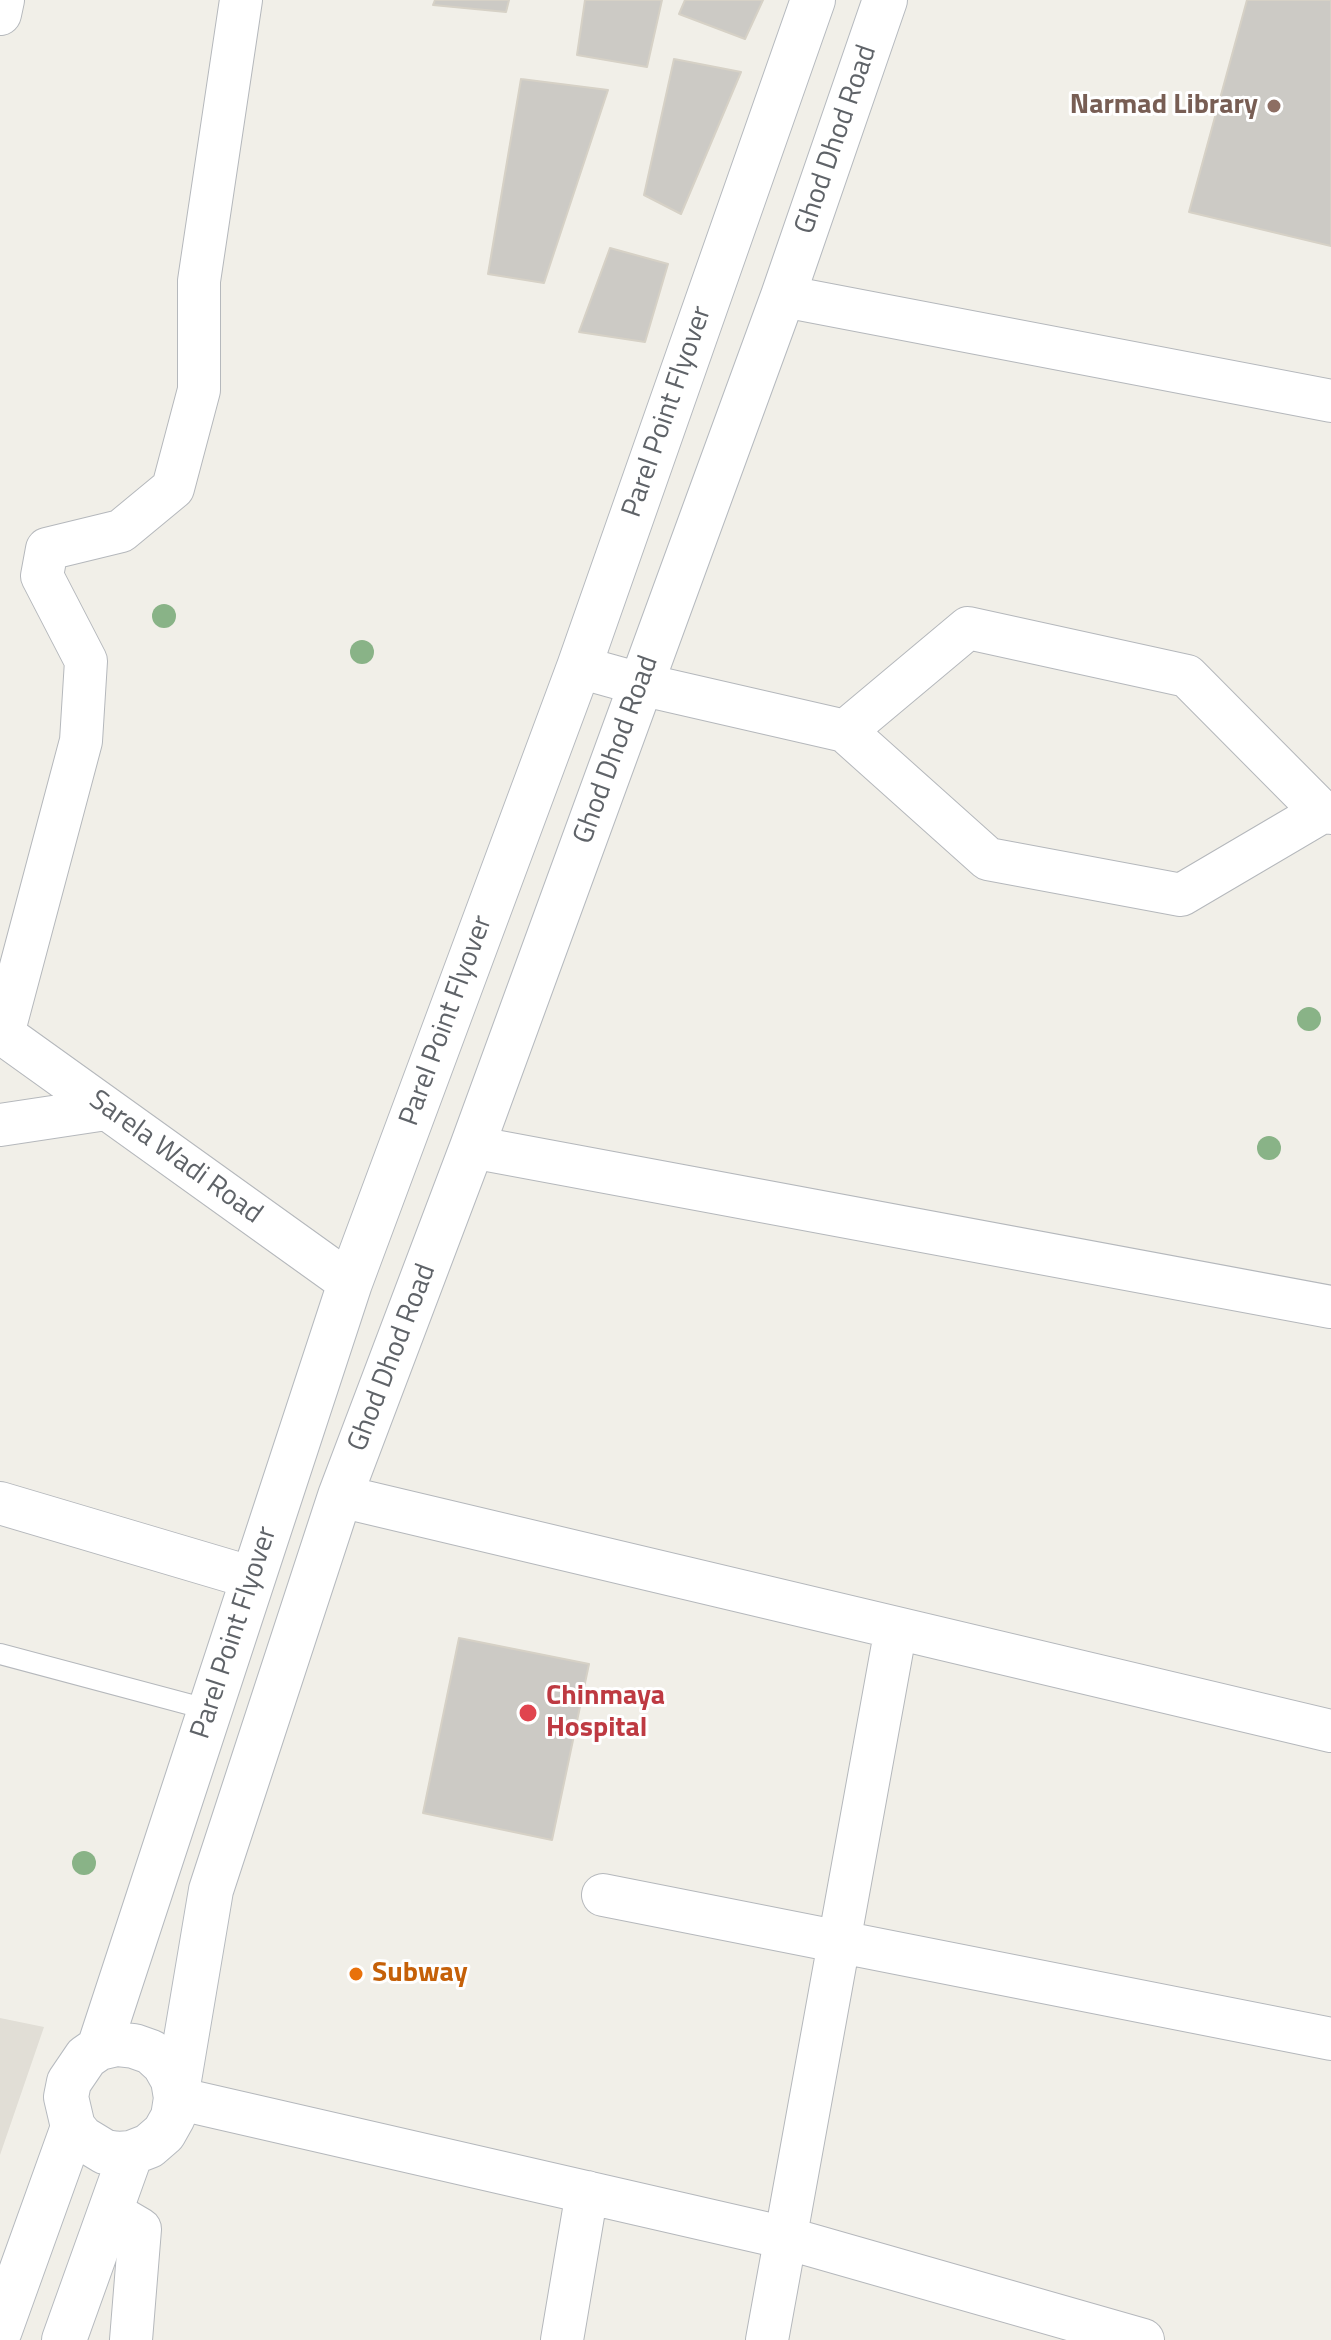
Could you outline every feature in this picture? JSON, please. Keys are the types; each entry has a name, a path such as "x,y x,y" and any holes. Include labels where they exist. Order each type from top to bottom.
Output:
{"main road":[{"name":"Parel Point Flyover","path":"99,2048 350,1283 579,667 813,0"},
{"name":"Ghod Dhod Road","path":"176,2098 211,1890 340,1496 472,1147 783,296 885,0"},
{"path":"116,2044 134,2046 151,2052 168,2072 176,2098 173,2117 164,2133 149,2146 118,2154 92,2146 73,2127 67,2112 69,2082 86,2057 99,2048 116,2044"},
{"path":"0,2330 73,2127"},
{"path":"64,2340 131,2153"}],"street":[{"path":"0,14 3,0"},
{"path":"2,1033 81,741 86,661 42,576 47,549 121,531 173,488 199,390 199,281 241,0"},
{"path":"783,296 1331,401"},
{"path":"579,667 845,731 988,859 1181,895 1326,812 1187,676 968,628 845,731"},
{"name":"Sarela Wadi Road","path":"2,1033 350,1283"},
{"path":"0,1125 106,1109"},
{"path":"472,1147 1331,1307"},
{"path":"340,1496 1331,1731"},
{"path":"0,1503 253,1578"},
{"path":"767,2340 896,1628"},
{"path":"603,1895 1331,2039"},
{"path":"176,2098 786,2238 1143,2340"},
{"path":"562,2340 587,2192"},
{"path":"111,2212 140,2229 131,2340"}],"lane":[{"path":"0,1654 210,1710"}],"shaded area":[{"path":"0,2018 44,2027 0,2155"}],"building":[{"path":"435,0 509,0 506,12 433,5"},
{"path":"585,0 662,0 647,67 577,55"},
{"path":"685,0 763,0 745,39 679,14"},
{"name":"Narmad Library","path":"1247,0 1331,0 1331,246 1189,212"},
{"path":"674,59 741,72 681,214 644,195"},
{"path":"521,79 608,90 544,283 488,274"},
{"path":"610,248 668,264 645,342 579,332"},
{"path":"459,1638 589,1664 552,1840 423,1813"}],"place":[{"name":"Narmad Library","path":"1274,106"},
{"name":"Chinmaya Hospital","path":"528,1713"},
{"name":"Subway","path":"356,1974"}]}
